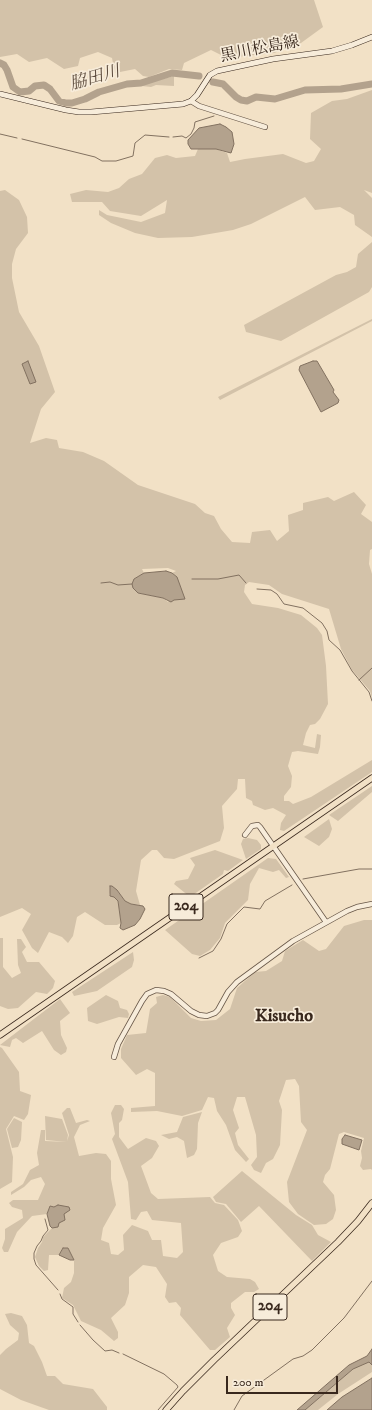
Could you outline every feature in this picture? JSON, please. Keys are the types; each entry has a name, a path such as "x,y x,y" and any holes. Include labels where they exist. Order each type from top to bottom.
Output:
{"highway":[{"name":"204","path":"0,1035 372,778"},
{"name":"204","path":"166,1410 214,1360 338,1242 358,1221 372,1203"}],"main road":[{"name":"黒川松島線","path":"191,101 197,95 210,75 217,71 273,59 332,50 352,45 372,37"},
{"path":"0,94 79,112 183,104 191,101"}],"street":[{"path":"191,101 199,106 265,127"},
{"path":"245,835 252,826 258,825 326,922"},
{"path":"114,1057 118,1044 147,994 156,990 164,990 195,1013 207,1016 215,1014 228,992 237,982 292,941 357,907 372,904"}],"shaded area":[{"path":"0,0 314,0 323,27 301,43 274,53 227,58 211,50 184,63 182,70 169,69 149,77 143,76 135,69 115,73 112,58 98,52 80,58 78,66 64,69 47,58 29,62 17,54 0,57"},
{"path":"174,76 174,86 156,85 151,87 140,85"},
{"path":"372,90 372,193 364,190 372,198 372,237 355,225 354,215 340,207 315,210 305,197 251,224 233,230 192,237 158,238 135,233 111,223 99,215 99,210 107,215 141,222 165,213 167,200 141,216 110,211 102,202 72,202 70,194 86,190 108,192 119,188 129,179 142,174 155,158 167,155 176,158 195,156 198,149 216,149 227,153 230,162 283,154 306,163 314,161 321,149 310,139 311,113 332,101 347,99"},
{"path":"220,124 232,132 234,144 231,153 216,149 191,149 188,144 188,140 199,128"},
{"path":"5,190 19,200 27,217 28,233 16,249 12,264 12,278 19,312 39,346 55,392 41,409 30,443 46,438 57,440 59,448 83,452 104,461 138,485 195,504 205,513 214,516 221,529 232,542 250,543 252,532 270,530 277,541 289,531 288,515 303,510 303,503 328,497 334,501 354,492 366,505 361,514 372,522 372,549 370,550 369,564 372,574 372,698 370,691 352,670 341,649 329,609 282,594 269,585 249,582 245,585 244,592 252,604 278,608 301,615 317,628 322,635 326,666 328,704 320,719 315,724 310,725 303,745 315,748 317,734 321,735 320,747 318,754 298,751 292,752 288,766 292,776 291,787 284,796 284,801 289,801 293,804 311,797 372,760 372,772 284,831 280,830 281,823 286,815 273,808 265,810 253,805 252,801 246,798 245,779 238,779 237,789 222,806 224,828 220,841 174,859 164,858 157,850 152,850 141,860 136,891 140,905 131,904 125,901 117,890 109,894 114,896 118,901 121,923 117,925 105,925 85,912 77,917 73,936 68,943 62,937 49,932 38,953 32,948 22,930 31,914 22,908 0,917 0,191","holes":["168,568 176,571 172,573 177,577 168,602 163,598 138,593 134,579 144,573 142,569"]},
{"path":"372,242 372,287 369,292 281,341 246,332 244,325 336,275 347,272 356,267 358,254"},
{"path":"372,319 372,321 220,400 218,397"},
{"path":"28,361 36,382 30,384 22,364"},
{"path":"317,361 334,390 333,392 339,400 338,403 321,412 299,370 300,366"},
{"path":"166,571 177,577 185,599 174,600 171,602 163,598 138,593 133,588 132,584 134,579 144,573"},
{"path":"372,786 372,792 338,821 329,815"},
{"path":"329,819 332,829 329,837 319,846 304,837"},
{"path":"248,838 257,840 261,845 261,849 246,859 241,844 243,839"},
{"path":"215,850 243,860 228,871 224,870 223,874 190,897 174,884 176,881 188,879 195,865 190,858"},
{"path":"268,858 276,859 289,877 286,878 279,870 273,872 259,868 250,884 248,900 225,923 220,938 210,950 200,956 192,954 165,930"},
{"path":"110,886 117,890 125,901 131,904 143,906 145,909 135,925 123,930 120,928 121,923 118,901 114,897 110,896"},
{"path":"364,920 372,920 372,1170 363,1170 360,1166 364,1138 344,1132 339,1134 330,1169 325,1175 323,1182 334,1195 336,1210 333,1219 326,1224 314,1225 298,1214 289,1202 287,1182 307,1130 301,1122 299,1086 295,1079 286,1080 279,1101 282,1110 280,1145 273,1159 266,1163 261,1173 254,1170 251,1165 257,1157 256,1135 245,1097 237,1097 233,1110 239,1128 235,1133 238,1145 249,1159 246,1162 235,1150 226,1125 217,1111 214,1098 208,1097 202,1110 182,1116 157,1111 131,1112 131,1108 155,1106 155,1073 147,1069 136,1075 121,1058 121,1049 127,1035 146,1033 150,1009 157,1003 156,997 163,995 170,997 191,1018 201,1021 216,1020 230,1009 237,988 255,972 266,971 282,961 285,951 303,940 319,951 326,949 344,926"},
{"path":"0,938 3,938 3,967 12,978 21,973 18,965 17,939 21,939 26,947 22,952 27,962 39,962 55,981 53,988 47,994 36,992 18,1008 8,1009 0,1006"},
{"path":"133,952 134,960 132,967 97,991 74,996 72,992"},
{"path":"106,995 118,1001 120,1008 127,1010 129,1014 128,1018 119,1017 97,1024 88,1021 87,1008"},
{"path":"60,999 70,1013 60,1021 61,1035 67,1048 66,1052 61,1055 54,1050 42,1031 23,1043 16,1038 12,1040 10,1047 0,1045"},
{"path":"0,1047 19,1072 20,1091 31,1095 28,1114 24,1120 14,1116 6,1129 13,1157 12,1182 0,1189"},
{"path":"115,1105 121,1105 124,1109 122,1120 119,1123 119,1137 128,1149 146,1138 156,1141 159,1146 152,1158 141,1166 151,1193 158,1199 210,1197 215,1203 224,1205 238,1220 242,1231 238,1237 221,1243 213,1255 218,1271 227,1277 250,1279 255,1282 259,1289 254,1292 245,1292 231,1303 231,1308 235,1315 227,1328 230,1337 215,1350 210,1350 180,1315 181,1308 176,1302 169,1303 165,1297 167,1284 156,1267 143,1265 129,1277 129,1293 125,1305 111,1318 118,1332 118,1338 114,1341 101,1330 81,1321 73,1305 62,1298 64,1288 71,1282 74,1273 74,1260 68,1248 63,1248 59,1255 49,1255 48,1270 44,1271 39,1266 35,1257 43,1237 52,1228 57,1227 54,1207 50,1206 47,1214 32,1216 17,1232 8,1252 4,1252 2,1248 5,1239 5,1229 23,1218 22,1210 12,1207 9,1203 13,1200 38,1200 45,1184 41,1177 31,1180 24,1187 11,1195 11,1192 23,1184 30,1170 39,1165 37,1153 41,1130 45,1130 45,1141 67,1142 46,1140 45,1116 62,1119 68,1135 67,1141 69,1135 62,1113 67,1108 70,1108 76,1123 87,1120 90,1121 80,1125 74,1137 79,1156 96,1153 106,1154 111,1161 111,1179 116,1205 103,1228 101,1240 109,1243 111,1254 118,1255 124,1250 123,1235 132,1225 148,1231 152,1240 161,1240 163,1256 177,1258 183,1252 181,1223 152,1220 147,1211 141,1212 136,1220 131,1219 128,1182 112,1139 115,1134 111,1113"},
{"path":"202,1112 198,1123 197,1149 194,1155 187,1158 184,1141 177,1137 169,1139 161,1135 177,1132 183,1117"},
{"path":"14,1118 22,1122 21,1140 18,1147 12,1148 7,1129"},
{"path":"345,1135 362,1140 359,1150 342,1144 342,1139"},
{"path":"242,1171 296,1215 312,1225 318,1235 331,1242 312,1261 259,1206 241,1222 226,1204 216,1202 213,1197"},
{"path":"58,1205 69,1207 70,1210 64,1214 65,1220 59,1223 58,1227 52,1228 50,1226 47,1214 50,1206 54,1207"},
{"path":"63,1248 68,1248 74,1260 70,1260 59,1255"},
{"path":"11,1313 22,1316 27,1325 29,1343 34,1346 47,1376 55,1376 63,1384 93,1389 107,1407 107,1410 49,1410 21,1400 0,1389 0,1355 18,1340 19,1333 10,1325 5,1314"},
{"path":"372,1349 372,1365 369,1362 353,1369 305,1410 297,1410 349,1365 367,1356"},
{"path":"369,1361 372,1365 372,1372 338,1394 318,1410 305,1410 353,1369"},
{"path":"372,1378 372,1410 327,1410 342,1397"}],"waterway":[{"name":"脇田川","path":"0,63 4,65 7,70 13,87 20,92 29,91 35,86 44,85 50,89 59,101 66,103 72,103 85,99 99,92 127,84 141,83 172,73 199,76"},
{"name":"脇田川","path":"213,82 223,84 236,97 247,101 256,97 275,99 305,90 341,89 372,84"},
{"path":"173,137 182,136 186,138 191,134 195,122 214,116"},
{"path":"0,134 17,138"},
{"path":"22,139 95,157 102,161 116,161 133,156 135,143 145,135 169,137"},
{"path":"192,579 218,579 239,575 246,583"},
{"path":"101,583 110,582 118,585 132,584"},
{"path":"257,589 271,590 277,594 284,604 303,608 322,623 327,631 329,640 340,650 352,671 369,692 372,701"},
{"path":"359,680 372,668"},
{"path":"303,879 359,869 372,869"},
{"path":"199,958 213,951 221,939 227,924 244,907 260,909 265,901 292,885"},
{"path":"45,1219 48,1230 37,1246 34,1253 34,1259 36,1265 58,1290"},
{"path":"234,1410 242,1396 293,1359 303,1356 312,1350 344,1318 372,1281"},
{"path":"60,1294 62,1299 73,1307 73,1314 78,1322"},
{"path":"80,1325 105,1351 112,1350 119,1353"},
{"path":"123,1354 164,1374 177,1385 178,1387 158,1410"}],"district":[{"name":"Kisucho","path":"284,1017"}]}
